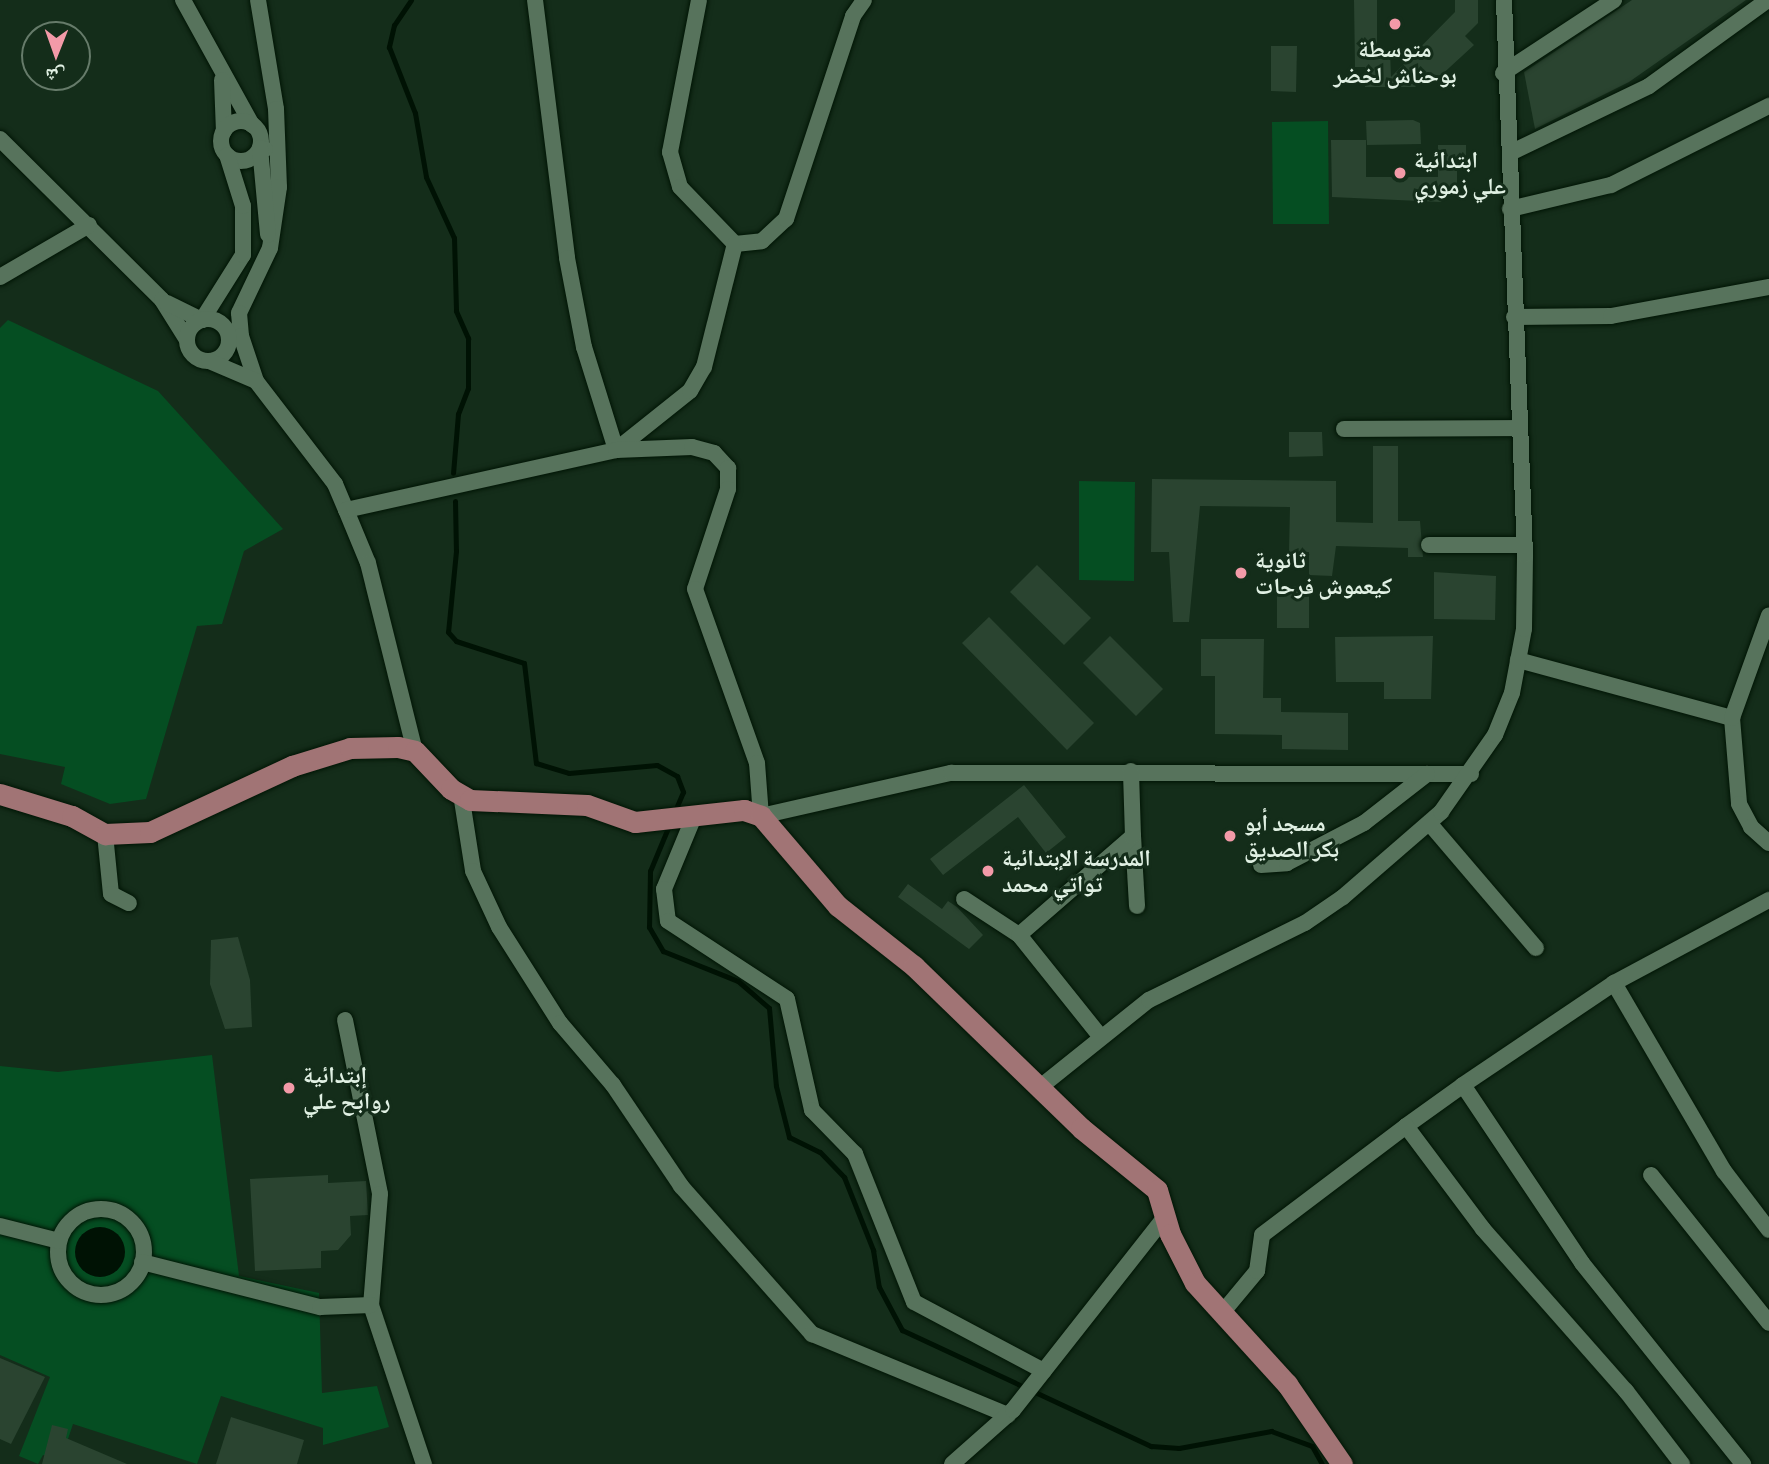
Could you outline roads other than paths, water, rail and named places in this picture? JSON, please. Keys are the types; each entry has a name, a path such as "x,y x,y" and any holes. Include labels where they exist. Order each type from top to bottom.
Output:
{"main road":[{"path":"0,794 72,816 105,834 150,832 292,766 350,748 415,751 470,800 587,805 635,822 678,820 744,810 761,816 838,906 914,966 1039,1088 1157,1190 1165,1217 1195,1283 1287,1384 1342,1464"}],"street":[{"path":"184,0 221,75 252,125 260,148 270,248"},
{"path":"209,360 222,355 270,248 279,187 279,150 257,0"},
{"path":"535,0 566,258 584,347 616,450"},
{"path":"699,0 670,152 680,187 735,243 762,241 786,219 853,16 864,0"},
{"path":"1039,1088 1100,1036 1149,1000 1305,923 1430,824 1471,774 1495,735 1518,660 1525,545 1514,317 1510,153 1503,74 1504,0"},
{"path":"1503,74 1614,0"},
{"path":"1510,153 1649,86 1768,0"},
{"path":"221,75 227,155 243,206 243,255"},
{"path":"1510,209 1611,185 1769,106"},
{"path":"224,131 240,122 252,125"},
{"path":"0,139 162,300 197,357 254,376"},
{"path":"227,155 245,160 260,148 279,150"},
{"path":"187,340 232,281 279,187"},
{"path":"0,276 89,225"},
{"path":"616,450 690,391 704,368 735,243"},
{"path":"1514,317 1611,316 1769,287"},
{"path":"162,300 202,320 216,320 335,485 368,563 415,751"},
{"path":"239,313 254,376"},
{"path":"1344,429 1520,428"},
{"path":"346,510 616,450 692,447 714,453 728,468 728,489 695,589 757,763 761,816 951,773 1131,771 1471,774"},
{"path":"1429,545 1525,545"},
{"path":"1769,615 1732,718 1739,804 1751,827 1769,843"},
{"path":"1518,660 1732,718"},
{"path":"1131,771 1137,906"},
{"path":"1261,865 1287,863 1364,824 1427,774"},
{"path":"461,794 473,871 499,927 560,1023 613,1085 681,1186 812,1334 1008,1415"},
{"path":"678,820 664,889 668,921 787,999 812,1110 855,1154 914,1302 1035,1382"},
{"path":"1430,824 1536,948"},
{"path":"105,834 111,894 129,903"},
{"path":"1019,935 1133,835"},
{"path":"964,899 1019,935 1100,1036"},
{"path":"1222,1313 1257,1271 1262,1235 1406,1126 1614,983 1769,900"},
{"path":"1614,983 1724,1171 1769,1230"},
{"path":"345,1020 380,1194 370,1305 424,1464"},
{"path":"1463,1085 1582,1263 1743,1464"},
{"path":"1406,1126 1483,1229 1618,1381 1682,1464"},
{"path":"1651,1175 1769,1323"},
{"path":"106,1209 131,1221 140,1233 142,1262 127,1286 114,1293 86,1292 65,1275 60,1241 79,1215 106,1209"},
{"path":"952,1464 1008,1415 1165,1217"},
{"path":"0,1226 60,1241"},
{"path":"142,1262 320,1307 370,1305"}],"waterway":[{"path":"411,0 394,25 389,47 415,113 426,177 454,238 456,311 468,338 468,388 458,414 453,473"},
{"path":"455,501 456,551 448,632 456,641 524,663 536,763 569,773 657,765 677,776 683,792 675,811"},
{"path":"670,823 650,871 649,927 663,951 738,981 769,1008 776,1086 789,1137 820,1152 844,1177 873,1250 879,1287 902,1330 1151,1446 1179,1448 1271,1431 1312,1446 1322,1464"}],"place":[{"name":"متوسطة بوحناش لخضر","path":"1395,24"},
{"name":"ابتدائية علي زموري","path":"1400,173"},
{"name":"ثانوية كيعموش فرحات","path":"1241,573"},
{"name":"مسجد أبو بكر الصديق","path":"1230,836"},
{"name":"المدرسة الإبتدائية تواتي محمد","path":"988,871"},
{"name":"إبتدائية روابح علي","path":"289,1088"}]}
